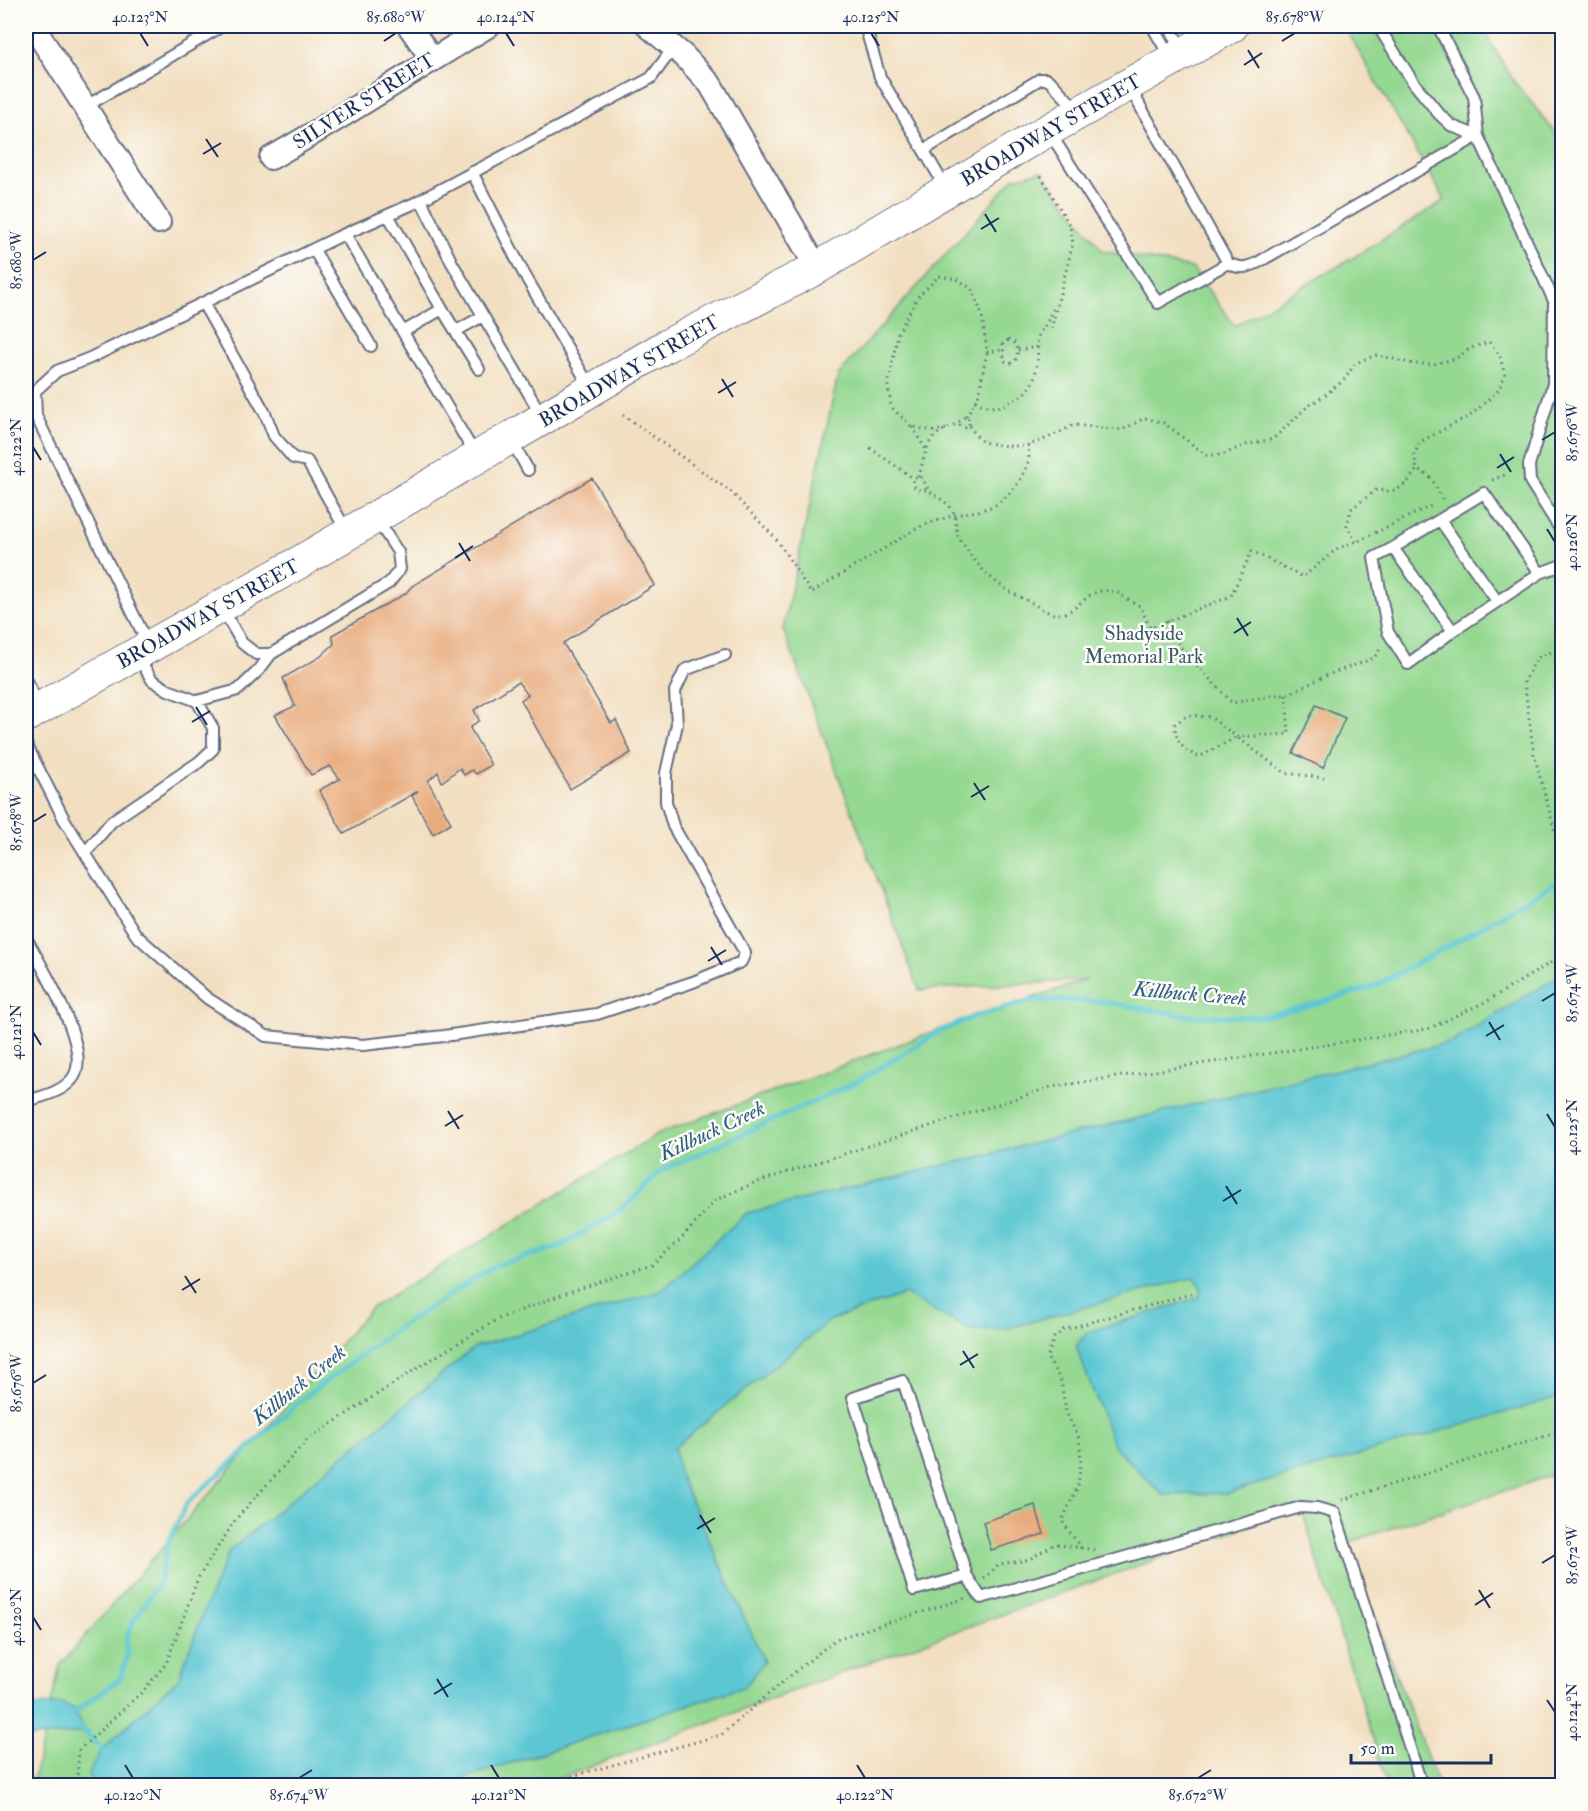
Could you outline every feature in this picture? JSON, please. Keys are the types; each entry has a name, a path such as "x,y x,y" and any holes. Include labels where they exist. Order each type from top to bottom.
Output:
{"main road":[{"name":"BROADWAY STREET","path":"33,712 348,534 666,346 817,268 1227,27"}],"street":[{"path":"33,26 159,222"},
{"path":"409,26 432,59"},
{"name":"SILVER STREET","path":"271,158 337,121 432,59 488,26"},
{"path":"648,26 684,56 710,84 817,268"}],"lane":[{"path":"85,107 222,26"},
{"path":"865,26 880,77 948,190"},
{"path":"1152,26 1178,56"},
{"path":"1168,26 1178,56"},
{"path":"1378,26 1413,82 1439,114 1452,126 1478,136"},
{"path":"1438,26 1474,97 1478,136 1554,301 1553,384 1529,465 1530,481 1563,532"},
{"path":"376,517 398,552 400,569 389,583 272,654 238,690 197,701 168,690 152,680 143,650 36,416 35,391 57,371 90,358 345,234 421,200 651,78 674,47"},
{"path":"924,150 1040,79 1051,82 1079,113"},
{"path":"1128,85 1228,263 1236,267 1246,268 1257,263 1478,136"},
{"path":"1049,130 1158,303 1228,263"},
{"path":"472,172 523,273 591,390"},
{"path":"421,200 452,263 543,419"},
{"path":"388,214 479,369"},
{"path":"345,234 477,458"},
{"path":"314,249 372,346"},
{"path":"202,303 265,413 274,436 293,458 307,461 348,534"},
{"path":"403,332 442,309"},
{"path":"456,331 483,316"},
{"path":"510,438 528,470"},
{"path":"1540,573 1484,493 1374,558 1388,632 1408,664 1540,573 1563,565"},
{"path":"1440,520 1497,601"},
{"path":"1393,548 1453,631"},
{"path":"221,606 242,643 256,654 272,654"},
{"path":"26,744 64,819 136,935 207,998 266,1036 363,1045 444,1036 597,1014 693,982 741,963 745,953 673,826 666,802 666,773 677,723 675,691 685,670 725,655"},
{"path":"26,681 33,712"},
{"path":"85,853 112,821 199,762 213,748 213,728 197,701"},
{"path":"26,938 52,985 73,1035 78,1054 76,1072 66,1084 44,1096 26,1101"},
{"path":"967,1576 914,1590 853,1398 903,1381 967,1576 981,1598 1301,1507 1335,1513 1422,1785"}],"path":[{"path":"1041,176 1070,226 1073,243 1051,329"},
{"path":"918,477 926,450 935,436 966,416 978,397 987,352 982,315 972,288 957,279 939,276 919,295 898,333 888,386 891,408 912,427 926,450"},
{"path":"975,401 984,406 1000,407 1022,397 1031,386 1036,371 1038,337 1050,312 1057,304"},
{"path":"1008,340 1015,343 1018,350 1016,359 1011,363 1004,361 1004,350 1003,344 1008,340"},
{"path":"966,416 970,421 969,426 982,442 1006,446 1029,445 1074,425 1122,430 1145,418 1164,423 1206,454 1222,455 1245,445 1273,439 1306,407 1345,379 1354,365 1362,360 1377,355 1414,364 1433,364 1455,359 1471,348 1489,342 1500,356 1505,376 1497,392 1471,415 1420,442 1414,455 1417,469 1410,480 1399,489 1387,492 1376,490 1351,509 1347,526 1356,542"},
{"path":"1018,350 1038,347"},
{"path":"987,352 1004,350"},
{"path":"623,415 731,492 777,540 810,593 919,527 954,515 978,512 994,506 1019,482 1029,459 1029,445"},
{"path":"956,424 969,426"},
{"path":"912,427 934,431 946,429"},
{"path":"870,448 913,478 923,478 926,490"},
{"path":"913,478 912,483 918,490 926,490 951,508 957,535 982,569 1001,586 1052,614 1065,614 1094,592 1111,590 1121,594 1129,602 1140,606 1150,628 1231,596 1252,551 1303,577 1338,548 1356,542 1443,500 1431,478 1417,469"},
{"path":"1485,483 1507,474"},
{"path":"1167,621 1182,650 1232,703 1286,695 1330,674 1374,658 1380,649"},
{"path":"1563,656 1551,652 1537,658 1524,682 1534,755 1563,857"},
{"path":"1286,695 1289,734 1237,737 1199,757 1184,750 1176,734 1175,724 1188,715 1210,717 1237,737 1285,773 1324,778"},
{"path":"80,1785 77,1780 79,1750 143,1691 166,1664 198,1578 236,1519 308,1439 498,1319 569,1292 652,1265 680,1240 716,1200 754,1183 1051,1087 1428,1029 1489,1000 1563,956"},
{"path":"1082,1548 1062,1521 1078,1486 1081,1460 1079,1438 1066,1412 1060,1381 1047,1358 1054,1338 1063,1330 1194,1293"},
{"path":"1317,1508 1563,1431"},
{"path":"537,1785 721,1735 836,1639 961,1601 977,1592 986,1575 999,1564 1028,1560 1055,1544 1095,1550 1106,1563"},
{"path":"26,1774 66,1785"}],"green space":[{"name":"Shadyside Memorial Park","path":"1344,26 1481,26 1513,80 1562,141 1562,1472 1346,1543 1438,1785 1387,1785 1301,1507 854,1668 542,1785 32,1786 60,1665 371,1308 658,1134 975,1016 1087,980 919,990 783,629 838,375 1014,178 1041,171 1103,251 1192,268 1235,326 1361,253 1445,200"}],"water":[{"path":"1562,974 1562,1396 1228,1493 1163,1495 1114,1446 1076,1346 1088,1332 1199,1298 1201,1288 1194,1277 1009,1328 969,1330 905,1294 831,1320 674,1448 680,1476 764,1661 746,1686 444,1785 93,1785 89,1773 102,1749 179,1678 229,1551 475,1347 661,1291 747,1213 1452,1042"},
{"path":"26,1702 35,1706 62,1704 74,1709 86,1732 26,1738"}],"building":[{"path":"592,478 655,585 563,643 611,723 616,720 631,753 570,789 521,700 528,695 518,682 474,710 479,720 470,728 491,765 476,774 472,770 464,775 460,768 442,782 438,772 428,781 451,823 433,834 412,796 418,791 344,834 319,790 340,779 330,766 311,775 275,715 295,706 283,678 320,657 334,644 332,635 405,594 412,586"},
{"path":"1316,705 1345,718 1323,768 1293,753"},
{"path":"1035,1505 1044,1534 991,1550 983,1522"}],"waterway":[{"name":"Killbuck Creek","path":"69,1716 120,1679 127,1657 126,1639 133,1622 159,1583 168,1542 187,1503 306,1396 398,1328 495,1266 561,1246 622,1209 663,1170 857,1082 940,1031 975,1016 1032,1000 1097,1001 1190,1016 1261,1017 1373,987 1454,943 1562,879"},
{"path":"81,1728 102,1749"}]}
